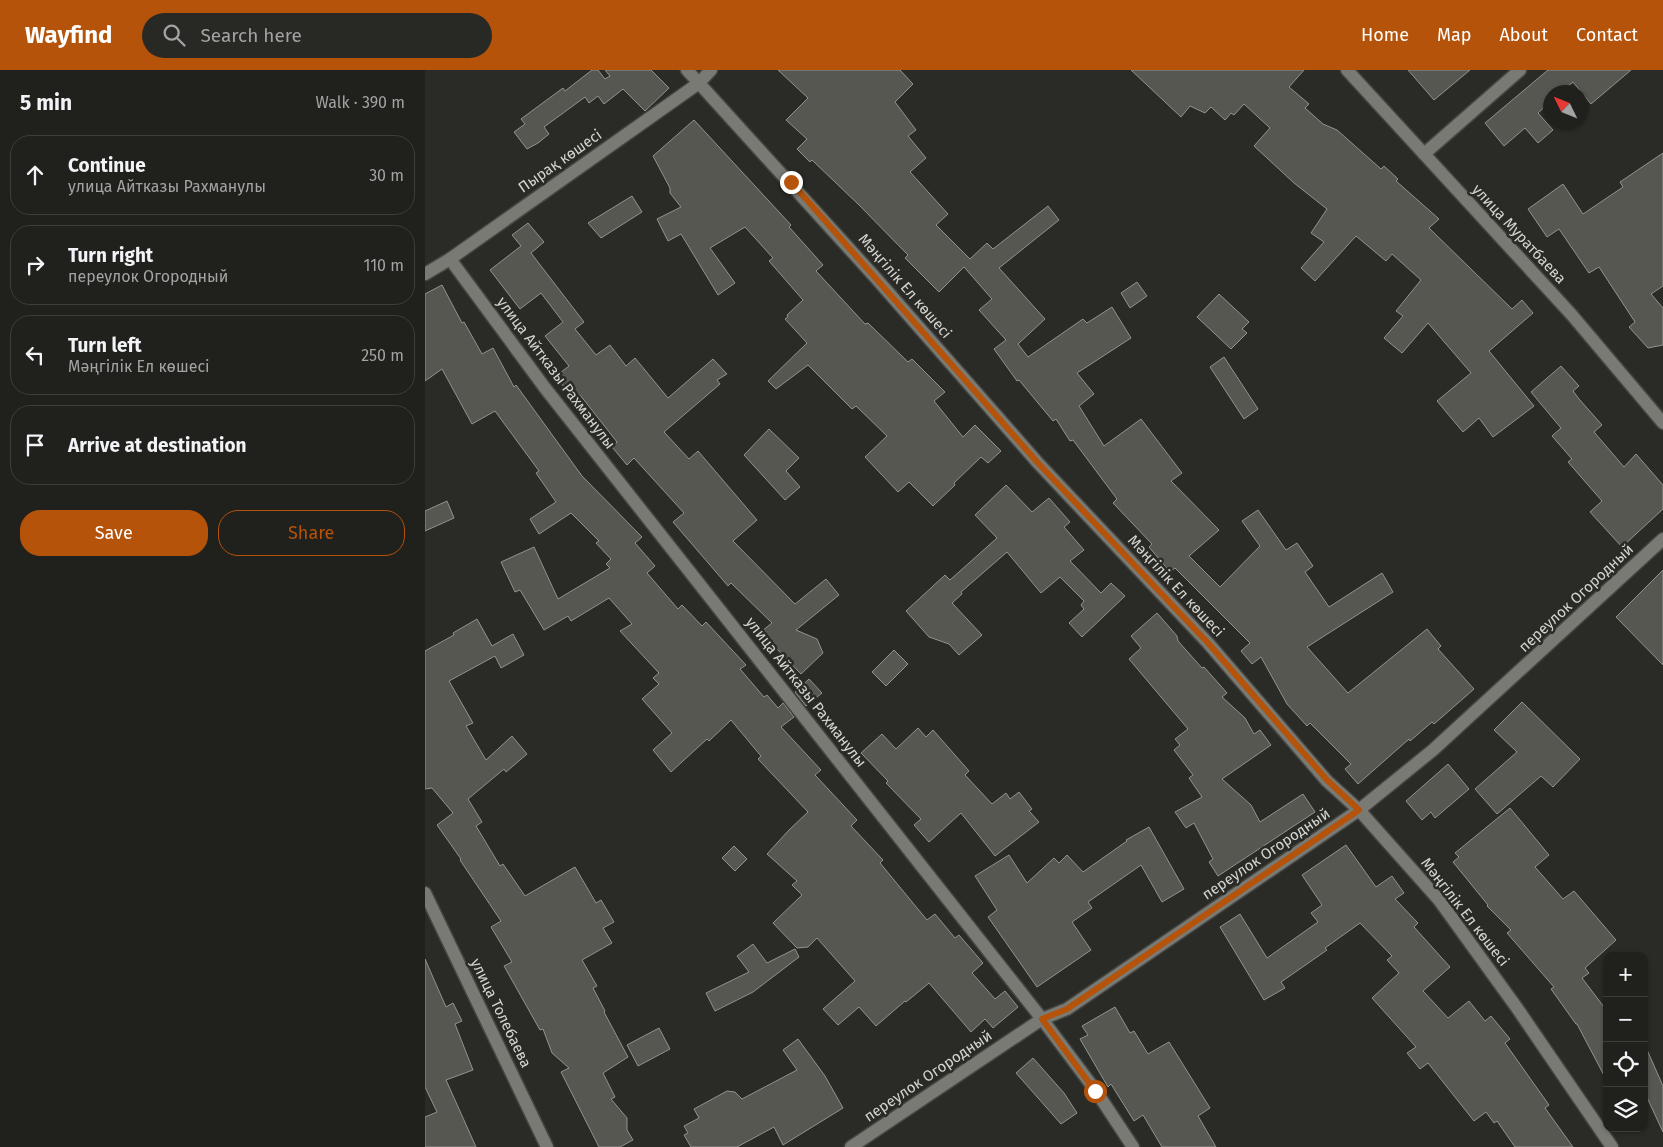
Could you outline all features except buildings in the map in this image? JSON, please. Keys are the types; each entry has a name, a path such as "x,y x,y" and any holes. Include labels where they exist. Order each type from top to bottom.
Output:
{"street":[{"name":"Мәңгілік Ел көшесі","path":"687,70 862,262 1038,463 1208,643 1327,780 1359,810 1439,900 1517,1008 1612,1147"},
{"name":"Пырақ көшесі","path":"425,274 450,259 699,83 711,70"},
{"name":"улица Муратбаева","path":"1347,70 1571,314 1663,423"},
{"path":"1424,154 1520,70"},
{"name":"улица Айтказы Рахманулы","path":"450,259 545,388 1042,1019 1133,1147"},
{"name":"переулок Огородный","path":"851,1147 1042,1019 1067,1009 1359,810 1433,750 1663,539"},
{"name":"улица Толебаева","path":"425,893 547,1147"}],"route":[{"path":"791,182 1038,463 1208,643 1327,780 1359,810 1067,1009 1042,1019 1095,1091"}]}
